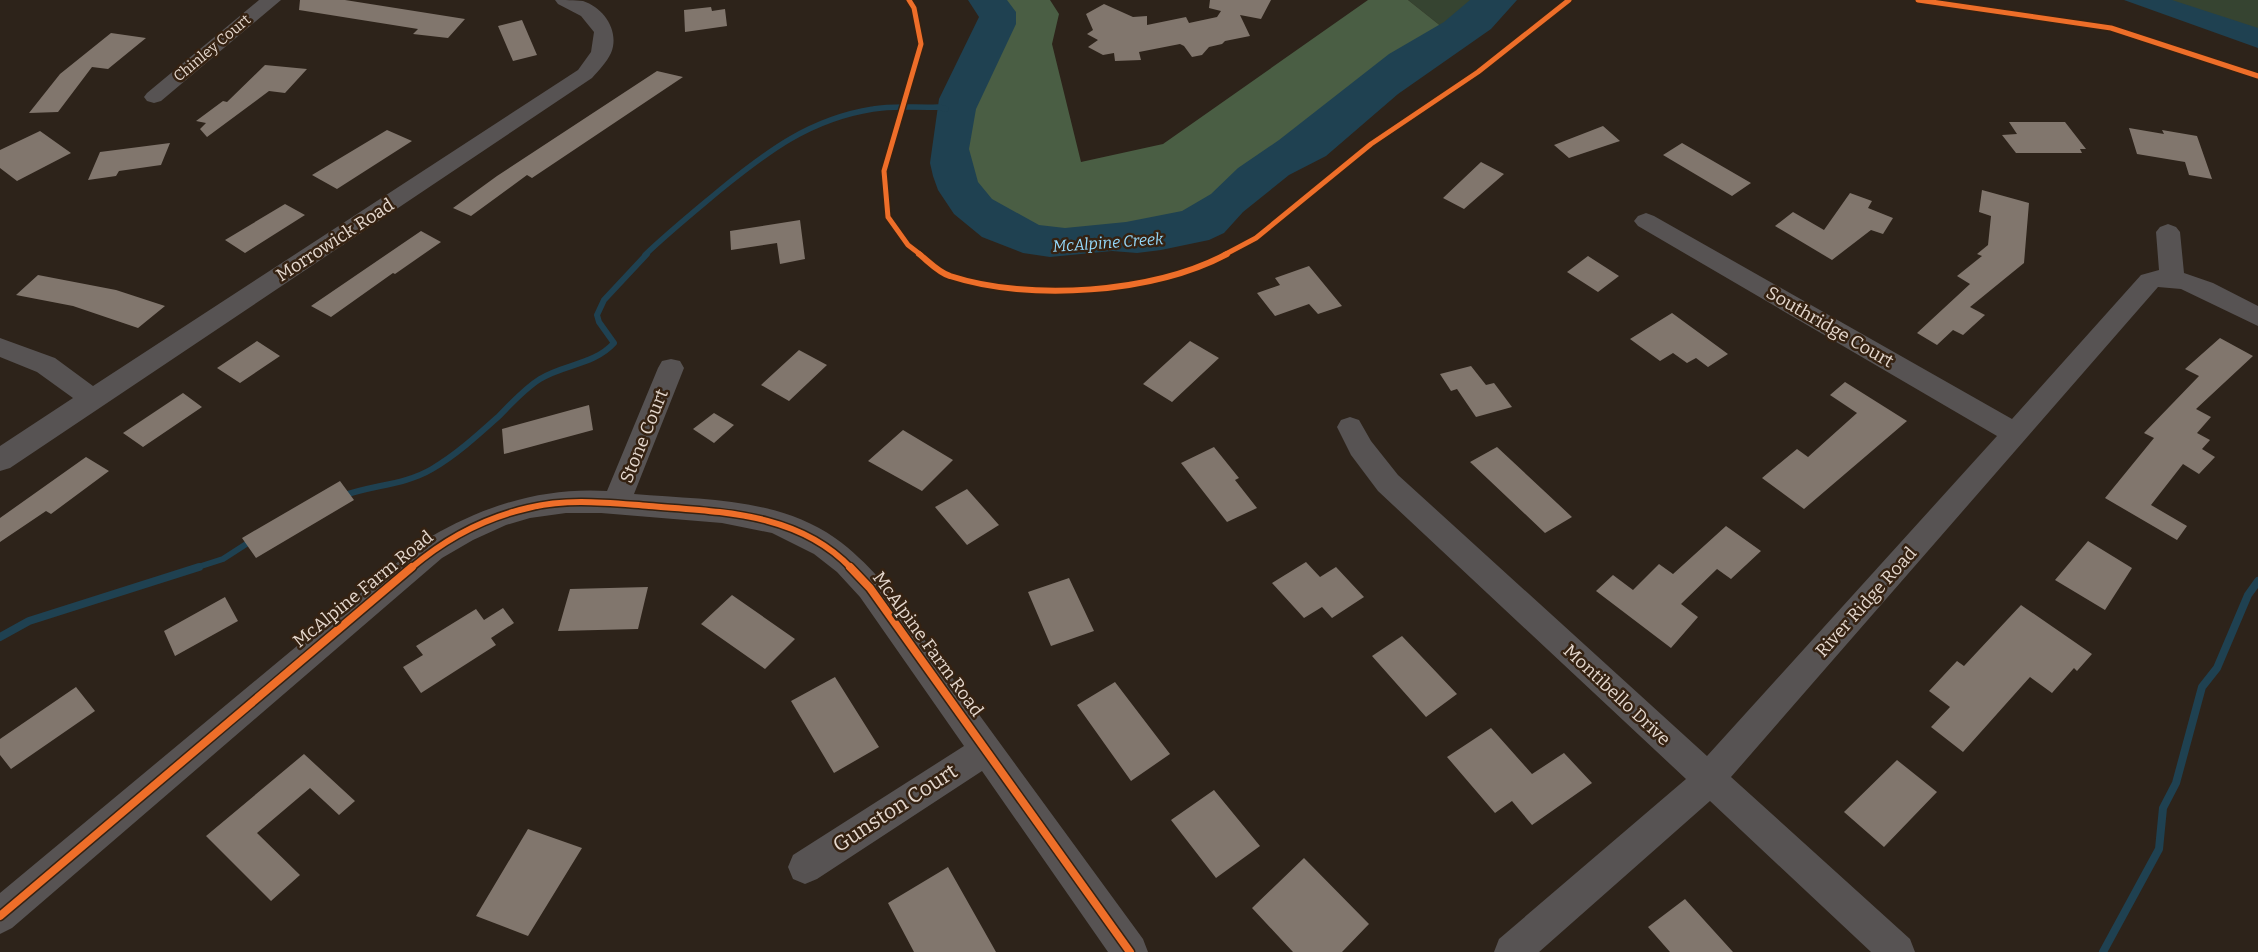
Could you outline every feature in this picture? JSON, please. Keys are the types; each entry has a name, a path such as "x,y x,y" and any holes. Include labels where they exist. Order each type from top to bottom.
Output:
{"street":[{"name":"Chinley Court","path":"154,97 271,0"},
{"name":"Morrowick Road","path":"0,460 585,74 601,53 604,32 593,14 581,6 565,0"},
{"name":"Southridge Court","path":"1646,221 2014,433"},
{"path":"2168,232 2172,278 2187,282 2258,317"},
{"name":"River Ridge Road","path":"1512,952 1694,795 2150,281 2172,278"},
{"path":"0,347 46,365 93,399"},
{"name":"Stone Court","path":"616,504 671,368"},
{"name":"Montibello Drive","path":"1350,427 1360,448 1388,483 1897,952"},
{"name":"McAlpine Farm Road","path":"0,916 432,550 480,523 514,510 566,502 752,515 801,531 830,549 858,574 870,588 1130,952"},
{"name":"Gunston Court","path":"805,867 986,750"}],"green space":[{"path":"1001,0 1050,0 1059,14 1052,44 1081,162 1163,144 1368,0 1408,0 1447,31 1206,224 1094,237 1003,220 943,149"},
{"path":"1408,0 1492,0 1447,31"},
{"path":"2145,0 2258,0 2258,44"}],"water":[{"name":"McAlpine Creek","path":"968,0 1007,0 1016,12 1016,24 976,109 969,149 978,182 992,199 1039,225 1065,228 1126,222 1182,211 1211,194 1238,168 1279,140 1389,54 1444,22 1470,0 1517,0 1491,29 1398,94 1326,156 1289,175 1243,212 1224,233 1209,240 1161,250 1137,253 1112,251 1050,257 1023,253 982,237 954,214 938,190 933,176 930,163 939,99 979,17"},
{"path":"2124,0 2172,0 2258,28 2258,48"}],"building":[{"path":"300,0 345,0 465,19 448,38 413,34 418,29 299,10"},
{"path":"1210,0 1271,0 1261,19 1240,15 1250,36 1225,41 1222,44 1209,47 1202,55 1192,57 1184,46 1180,44 1139,52 1141,60 1115,61 1114,53 1103,55 1088,47 1098,40 1087,34 1093,30 1086,14 1104,4 1133,17 1147,16 1147,25 1186,17 1189,23 1217,17 1221,11 1209,8"},
{"path":"711,7 712,11 725,9 727,26 685,32 684,10"},
{"path":"522,20 537,55 513,61 498,26"},
{"path":"111,33 146,38 108,69 92,67 58,112 29,113 60,74"},
{"path":"265,65 307,69 285,93 269,91 207,137 200,129 206,123 196,121 223,101 227,102"},
{"path":"657,71 683,77 532,178 527,175 471,216 453,208 497,176"},
{"path":"2009,122 2065,122 2086,149 2080,149 2082,153 2016,153 2002,135 2017,134"},
{"path":"1603,126 1620,141 1569,158 1554,145"},
{"path":"2129,128 2164,134 2162,130 2197,136 2212,179 2189,175 2185,162 2137,154"},
{"path":"387,130 412,141 337,189 312,175"},
{"path":"40,131 71,153 17,181 0,168 0,150"},
{"path":"170,143 161,165 119,171 116,176 88,180 100,152"},
{"path":"1682,143 1751,183 1732,196 1663,155"},
{"path":"1481,162 1504,174 1464,209 1443,198"},
{"path":"1982,190 2029,203 2024,263 1970,307 1985,315 1963,335 1953,330 1937,345 1917,333 1970,284 1957,276 1982,256 1977,254 1988,245 1991,216 1979,212"},
{"path":"1850,193 1872,201 1868,208 1893,218 1883,234 1871,230 1832,260 1775,226 1793,212 1824,230"},
{"path":"285,204 305,215 245,253 225,240"},
{"path":"800,220 805,259 780,264 777,243 731,250 730,231"},
{"path":"421,231 441,242 331,317 311,306"},
{"path":"1588,256 1619,276 1598,292 1567,272"},
{"path":"1309,266 1342,306 1318,314 1309,304 1275,316 1257,293 1280,285 1275,278"},
{"path":"38,275 116,290 165,306 138,328 73,306 16,295"},
{"path":"1672,313 1728,354 1708,367 1696,358 1687,363 1673,353 1660,361 1630,339"},
{"path":"2220,338 2253,356 2196,409 2211,417 2197,433 2210,440 2202,449 2215,457 2199,474 2183,464 2151,505 2187,526 2177,540 2105,498 2154,438 2144,433 2199,376 2185,369"},
{"path":"257,341 280,356 240,383 217,368"},
{"path":"1190,341 1219,358 1172,402 1143,384"},
{"path":"799,350 827,365 789,401 761,385"},
{"path":"1471,366 1486,385 1494,383 1512,407 1476,417 1457,389 1451,391 1440,374"},
{"path":"1845,382 1907,421 1804,509 1762,478 1797,449 1808,457 1857,413 1830,395"},
{"path":"183,393 202,407 143,447 123,433"},
{"path":"589,405 593,430 504,454 502,429"},
{"path":"714,413 734,425 714,443 693,429"},
{"path":"903,430 953,460 922,491 868,461"},
{"path":"1214,447 1239,478 1235,480 1257,508 1227,522 1181,463"},
{"path":"1497,447 1572,517 1545,533 1470,462"},
{"path":"86,457 109,471 51,514 46,511 0,542 0,518"},
{"path":"340,481 354,500 256,558 242,538"},
{"path":"967,489 999,525 967,545 935,507"},
{"path":"1726,526 1761,551 1731,579 1717,569 1681,604 1698,617 1671,648 1596,591 1613,575 1633,590 1659,564 1673,574"},
{"path":"2088,541 2132,568 2105,610 2055,580"},
{"path":"1306,562 1320,577 1336,567 1364,597 1332,618 1322,607 1304,618 1272,583"},
{"path":"1069,578 1094,631 1051,646 1028,592"},
{"path":"648,587 638,629 558,631 570,589"},
{"path":"732,595 795,639 765,669 701,624"},
{"path":"225,597 238,621 175,656 164,631"},
{"path":"2021,605 2092,654 2077,671 2074,668 2052,693 2030,677 1963,752 1931,727 1950,707 1929,691 1957,661 1964,666"},
{"path":"503,608 514,623 491,638 496,645 421,693 403,667 423,655 416,646 476,609 484,620"},
{"path":"1402,636 1457,694 1426,717 1372,656"},
{"path":"835,677 879,747 834,773 791,701"},
{"path":"1115,682 1170,754 1131,781 1077,705"},
{"path":"76,687 95,711 11,769 0,755 0,739"},
{"path":"1491,728 1532,774 1564,753 1592,783 1532,825 1512,801 1495,813 1447,757"},
{"path":"304,754 355,801 339,815 310,788 257,833 300,875 271,901 206,836"},
{"path":"1897,760 1937,792 1884,847 1844,812"},
{"path":"1214,790 1260,846 1216,878 1171,820"},
{"path":"528,829 582,848 528,936 476,916"},
{"path":"1304,858 1369,924 1342,952 1293,952 1252,908"},
{"path":"948,867 996,952 914,952 888,903"},
{"path":"1685,899 1733,952 1670,952 1648,927"}],"waterway":[{"path":"645,255 755,162 810,129 829,120 873,109 897,107 938,107 946,109"},
{"path":"342,496 400,482 432,469 450,458 475,438 534,383 549,374 588,360 606,350 614,343 599,322 597,315 604,300 647,254"},
{"path":"195,568 223,559 254,539"},
{"path":"0,637 29,621 199,567"},
{"path":"2103,952 2159,849 2163,808 2176,783 2202,687 2217,668 2248,595 2258,581"}],"cycle path":[{"path":"909,0 914,8 921,44 884,171 888,217 908,245 948,276 1011,289 1075,290 1156,281 1202,267 1256,238 1371,144 1478,72 1569,0"},
{"path":"1918,0 2111,28 2258,76"},
{"path":"0,916 432,550 463,532 496,517 548,504 589,502 722,512 776,522 824,545 847,564 870,588 1130,952"}]}
